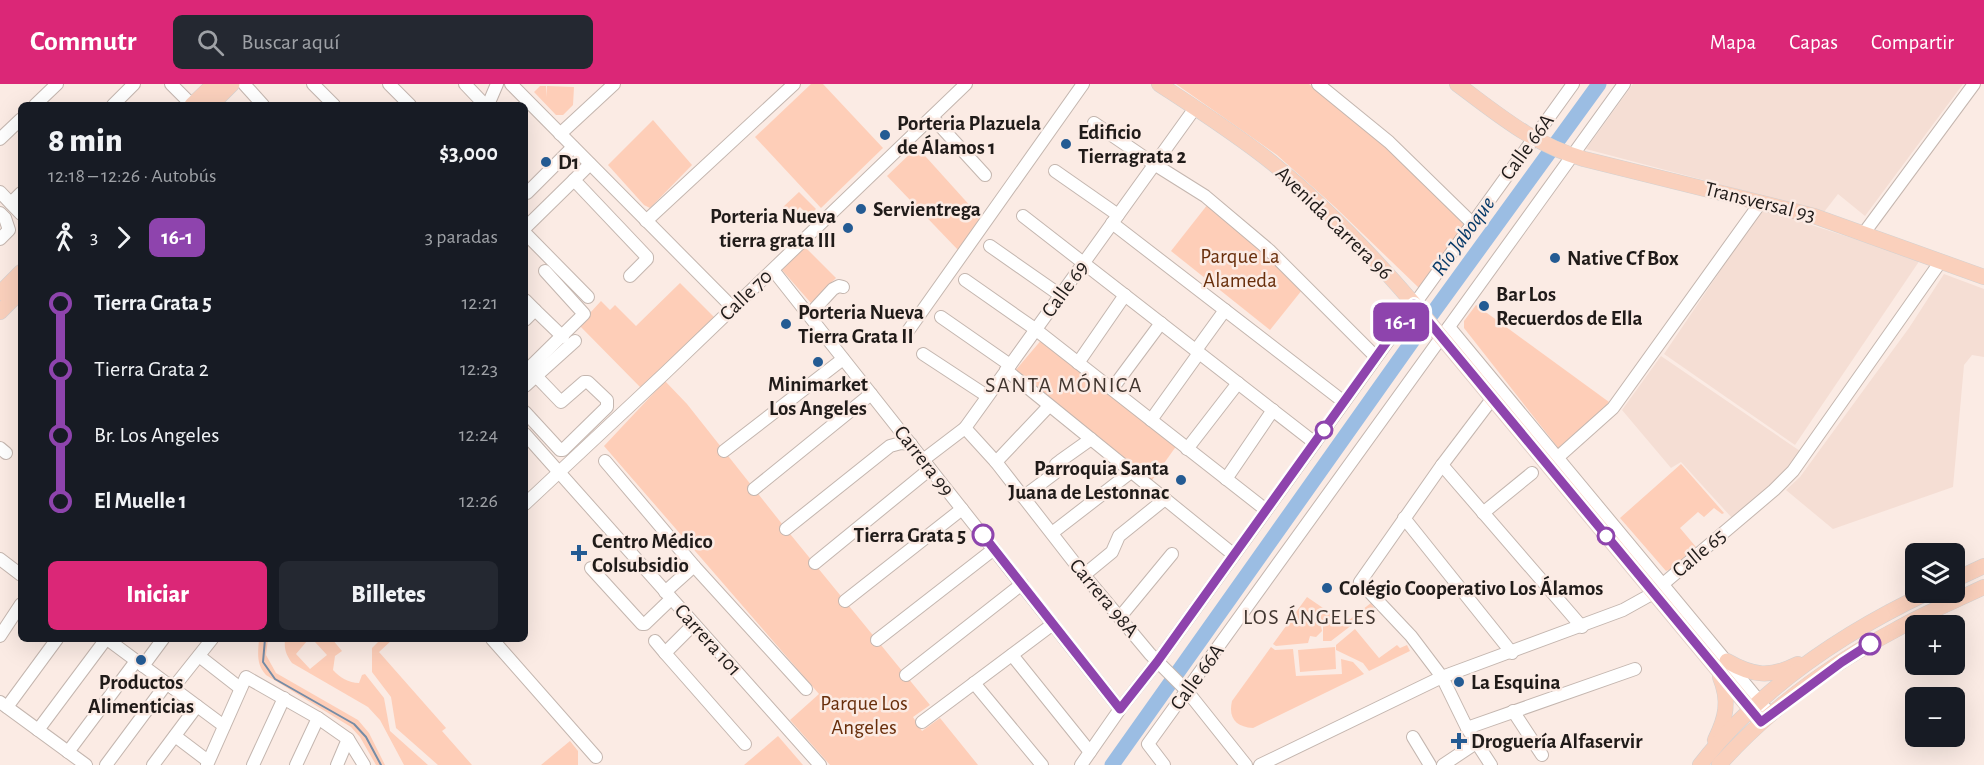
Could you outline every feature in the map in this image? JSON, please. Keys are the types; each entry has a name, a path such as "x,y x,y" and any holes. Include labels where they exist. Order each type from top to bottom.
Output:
{"main road":[{"path":"195,102 214,84"},
{"path":"214,102 232,84"},
{"name":"Avenida Carrera 96","path":"1159,84 1270,161 1316,200 1363,247 1441,331 1492,399 1658,588 1761,712"},
{"name":"Transversal 93","path":"1457,84 1484,106 1537,141 1566,153 1832,221 1984,277"},
{"path":"0,293 18,275"},
{"path":"0,312 18,294"},
{"path":"1965,575 1984,566"},
{"path":"1761,712 1899,627 1984,587"},
{"path":"1708,763 1723,724 1726,709 1722,666 1757,674 1773,674 1789,669 1908,603"},
{"path":"1708,763 1761,712 1794,673 1824,650"}],"street":[{"path":"38,102 57,84"},
{"path":"115,102 134,84"},
{"path":"171,84 189,102"},
{"path":"244,84 260,102"},
{"path":"313,84 331,102"},
{"path":"390,84 407,102"},
{"path":"465,84 483,102"},
{"path":"488,102 497,84"},
{"path":"511,84 732,308"},
{"path":"560,134 614,84"},
{"path":"646,221 794,84"},
{"name":"Calle 70","path":"528,501 966,84"},
{"path":"908,332 1083,84"},
{"path":"1318,84 1389,142 1472,223"},
{"name":"Calle 66A","path":"1081,765 1120,709 1159,663 1376,357 1416,306 1472,223 1537,141 1573,84"},
{"name":"Calle 66A","path":"1164,765 1148,744 1183,686 1441,331 1566,153 1624,84"},
{"path":"1864,233 1974,84"},
{"name":"Calle 69","path":"815,563 927,464 964,428 1195,108"},
{"path":"932,117 985,175"},
{"path":"0,139 18,122"},
{"path":"1094,123 1205,196 1269,250 1376,357"},
{"path":"528,192 573,147"},
{"path":"528,225 590,164"},
{"path":"1055,171 1226,310 1344,402"},
{"path":"574,180 646,254 647,259 630,276"},
{"path":"0,193 16,208 5,220 0,240"},
{"path":"1557,458 1612,408 1761,202"},
{"path":"1023,216 1315,443"},
{"path":"528,236 588,297"},
{"path":"990,246 1060,295"},
{"name":"Calle 65","path":"1260,765 1442,677 1582,627 1631,606 1658,588 1767,496 1793,471 1941,261"},
{"name":"Carrera 99","path":"772,270 1120,709"},
{"path":"530,374 584,313 545,271"},
{"path":"965,280 1035,330 1266,510"},
{"path":"793,318 806,312 833,289 843,287"},
{"path":"1078,363 1125,295"},
{"path":"528,303 563,337"},
{"path":"528,317 535,310"},
{"path":"1151,420 1226,310"},
{"path":"941,317 1008,368 1049,406 1234,555"},
{"path":"1112,389 1161,323"},
{"name":"Avenida Carrera 96","path":"1441,331 1557,458 1658,588"},
{"path":"530,374 575,341"},
{"path":"923,354 987,396"},
{"path":"724,451 843,359"},
{"path":"528,415 560,450 563,450 607,407 607,400 588,382 584,382 561,402 530,374"},
{"path":"1187,449 1238,383"},
{"path":"754,489 871,394"},
{"path":"1491,765 1467,729 1442,677 1411,636 1360,582 1442,465 1492,399"},
{"path":"996,462 1049,406"},
{"path":"1226,479 1273,410"},
{"name":"Carrera 98A","path":"964,428 996,462 1084,575 1159,663 1183,686 1246,765"},
{"name":"Carrera 101","path":"528,437 820,765"},
{"path":"1023,497 1055,473 1056,464 1091,440"},
{"path":"786,529 890,446 901,443 911,444"},
{"path":"605,461 694,566 806,689"},
{"path":"1442,465 1582,627"},
{"path":"1052,533 1131,472"},
{"path":"1483,513 1532,473"},
{"path":"1084,575 1112,552 1119,536 1165,499"},
{"path":"845,601 962,509"},
{"path":"1404,518 1512,652"},
{"path":"877,640 994,549"},
{"path":"1120,617 1172,554"},
{"path":"0,559 18,573"},
{"path":"591,568 642,624 645,624 694,566"},
{"path":"906,675 1022,584"},
{"path":"0,636 18,609"},
{"path":"665,652 694,624"},
{"path":"921,722 1053,624"},
{"path":"655,641 745,744"},
{"path":"55,642 4,705 86,765"},
{"path":"38,730 109,642"},
{"path":"114,642 224,726"},
{"path":"68,752 140,663 161,642"},
{"path":"106,765 170,686 210,642"},
{"path":"495,642 596,757"},
{"path":"1012,655 1090,752"},
{"path":"199,656 243,683 284,698 318,718 348,739 364,765"},
{"path":"1467,729 1635,669"},
{"path":"175,736 207,763 243,683"},
{"path":"974,683 1042,765"},
{"path":"254,765 284,698"},
{"path":"153,765 197,706"},
{"path":"1513,711 1542,755"},
{"path":"296,765 318,718"},
{"path":"1413,737 1430,765"},
{"path":"337,765 348,739"},
{"path":"1443,765 1476,743"}],"shaded area":[{"path":"1633,84 1963,84 1865,216 1838,194 1824,212 1586,149"},
{"path":"1762,209 1920,260 1795,445 1664,354"},
{"path":"1944,274 1984,289 1984,357 1972,355 1964,365 1953,487 1833,529 1786,490 1800,477 1909,328"},
{"path":"1661,356 1800,451 1783,474 1732,518 1681,462 1671,468 1622,410"}],"green space":[{"path":"811,84 823,84 883,148 821,208 755,137"},
{"path":"1176,84 1309,84 1429,186 1465,226 1420,288 1277,155"},
{"path":"540,86 546,86 546,97 547,86 574,87 573,105 563,115 556,115 534,92"},
{"path":"653,120 692,165 650,208 644,205 608,165"},
{"path":"917,147 982,219 959,251 887,176"},
{"path":"799,192 816,209 809,216 800,207 790,217 782,208"},
{"name":"Parque La Alameda","path":"1208,204 1268,252 1302,290 1270,330 1171,251"},
{"path":"805,247 836,278 811,303 782,270"},
{"path":"680,283 715,318 642,389 579,325 601,301 610,310 615,305 636,326"},
{"path":"1476,305 1609,402 1559,449 1464,328 1464,321"},
{"path":"1043,338 1177,445 1150,483 1014,372"},
{"name":"Parque Los Angeles","path":"665,381 687,404 930,705 913,717 922,731 940,718 978,765 830,765 790,720 819,694 604,446"},
{"path":"1681,464 1724,513 1714,508 1704,517 1698,512 1680,528 1696,547 1673,568 1666,571 1620,518"},
{"path":"1307,597 1345,623 1371,603 1374,608 1331,641 1323,641 1323,626 1318,622 1322,631 1316,637 1310,636 1308,643 1276,646 1273,644"},
{"path":"1355,629 1379,658 1397,645 1400,648 1407,645 1410,651 1369,671 1363,663 1336,650 1336,645"},
{"path":"259,642 268,642 266,655 276,673 358,720 369,733 385,765 376,765 360,737 351,727 266,675 259,662"},
{"path":"285,642 306,642 296,654 310,669 327,655 315,642 334,642 342,651 335,656 333,670 344,679 355,683 359,683 362,675 365,674 384,698 390,731 428,765 404,765 380,720 368,707 292,663"},
{"path":"378,642 390,642 379,652 446,728 442,731 472,765 438,765 396,728 391,697 372,672 372,648"},
{"path":"1271,647 1275,650 1293,649 1296,676 1342,674 1341,659 1353,662 1364,674 1253,728 1242,726 1232,717 1232,701"},
{"path":"1335,647 1336,669 1300,672 1298,650"},
{"path":"778,736 803,765 744,765"},
{"path":"570,741 578,751 578,765 541,765"}],"waterway":[{"name":"Río Jaboque","path":"1112,765 1416,336 1599,84"},
{"path":"265,642 263,662 275,679 354,724 366,737 381,765"}],"bus line":[{"name":"16-1","path":"983,535 1120,709 1157,662 1414,304 1761,722 1870,644"}],"place":[{"name":"Porteria Plazuela de Álamos 1","path":"885,135"},
{"name":"Edificio Tierragrata 2","path":"1066,144"},
{"name":"D1","path":"546,162"},
{"name":"Servientrega","path":"861,209"},
{"name":"Porteria Nueva tierra grata III","path":"848,228"},
{"name":"Native Cf Box","path":"1555,258"},
{"name":"Bar Los Recuerdos de Ella","path":"1484,306"},
{"name":"Porteria Nueva Tierra Grata II","path":"786,324"},
{"name":"Minimarket Los Angeles","path":"818,362"},
{"name":"Parroquia Santa Juana de Lestonnac","path":"1181,480"},
{"name":"Tierra Grata 5","path":"983,535"},
{"name":"Centro Médico Colsubsidio","path":"579,553"},
{"name":"Colégio Cooperativo Los Álamos","path":"1327,588"},
{"name":"Productos Alimenticias","path":"141,660"},
{"name":"La Esquina","path":"1459,682"},
{"name":"Droguería Alfaservir","path":"1459,741"}],"district":[{"name":"SANTA MÓNICA","path":"1064,385"},
{"name":"LOS ÁNGELES","path":"1310,617"}]}
